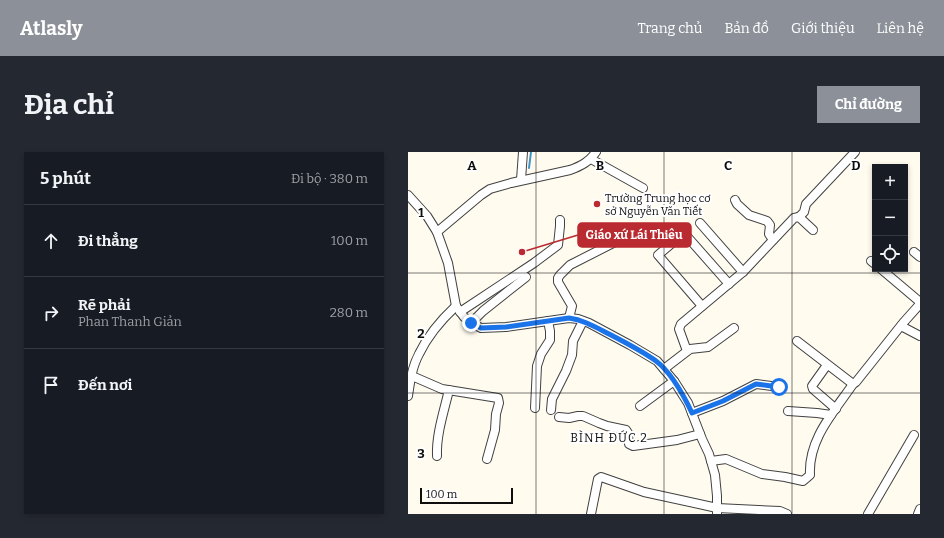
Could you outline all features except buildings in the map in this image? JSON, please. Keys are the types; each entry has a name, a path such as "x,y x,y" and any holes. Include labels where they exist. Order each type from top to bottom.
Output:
{"street":[{"path":"521,180 523,152"},
{"path":"437,232 490,189 521,180 570,170 591,159 596,152"},
{"path":"687,351 679,330 681,324 743,272 794,218 799,217 804,212 806,204 855,152"},
{"path":"591,159 642,188"},
{"path":"408,195 427,216 437,232 448,263 458,309 471,323 481,328 506,327 569,318 578,319 630,345 664,368 674,380 688,403 700,434 710,454 715,475 717,511"},
{"path":"735,200 737,204 750,215 767,221 770,226 770,234 774,240"},
{"path":"799,217 813,230"},
{"path":"408,394 418,355 442,319 534,263 558,245 560,220"},
{"path":"700,223 743,272"},
{"path":"702,306 658,255 684,234 729,284"},
{"path":"569,318 572,306 558,282 560,275 570,265 629,235"},
{"path":"711,461 726,459 762,474 785,476 802,481 810,475 811,457 823,426 853,384 920,303 884,272"},
{"path":"471,323 483,311 526,277"},
{"path":"535,408 537,366 541,354 550,340 548,321"},
{"path":"551,410 552,399 572,355 572,341 583,321"},
{"path":"901,326 920,336"},
{"path":"664,368 690,349 708,347 734,328"},
{"path":"797,341 853,384"},
{"path":"827,365 812,386 834,412"},
{"path":"412,376 442,389 498,398 499,403 496,414 495,430 487,459"},
{"path":"640,406 674,380"},
{"path":"692,413 723,401 756,384 779,387"},
{"path":"437,456 440,429 449,390"},
{"path":"788,412 834,412"},
{"path":"559,417 569,418 583,416 599,424 626,430 628,433 629,444 633,446 677,440 700,434"},
{"path":"868,514 914,435"},
{"path":"591,514 598,479 601,477 644,492 717,511 780,511 787,514"},
{"path":"918,514 920,509"}],"waterway":[{"path":"529,168 531,152"}],"place":[{"name":"Trường Trung học cơ sở Nguyễn Văn Tiết","path":"597,204"},
{"name":"Giáo xứ Lái Thiêu","path":"522,252"}],"district":[{"name":"BÌNH ĐỨC 2","path":"609,438"}],"route":[{"path":"471,323 481,328 506,327 569,318 578,319 630,345 664,368 674,380 688,403 692,413 723,401 756,384 779,387"}]}
